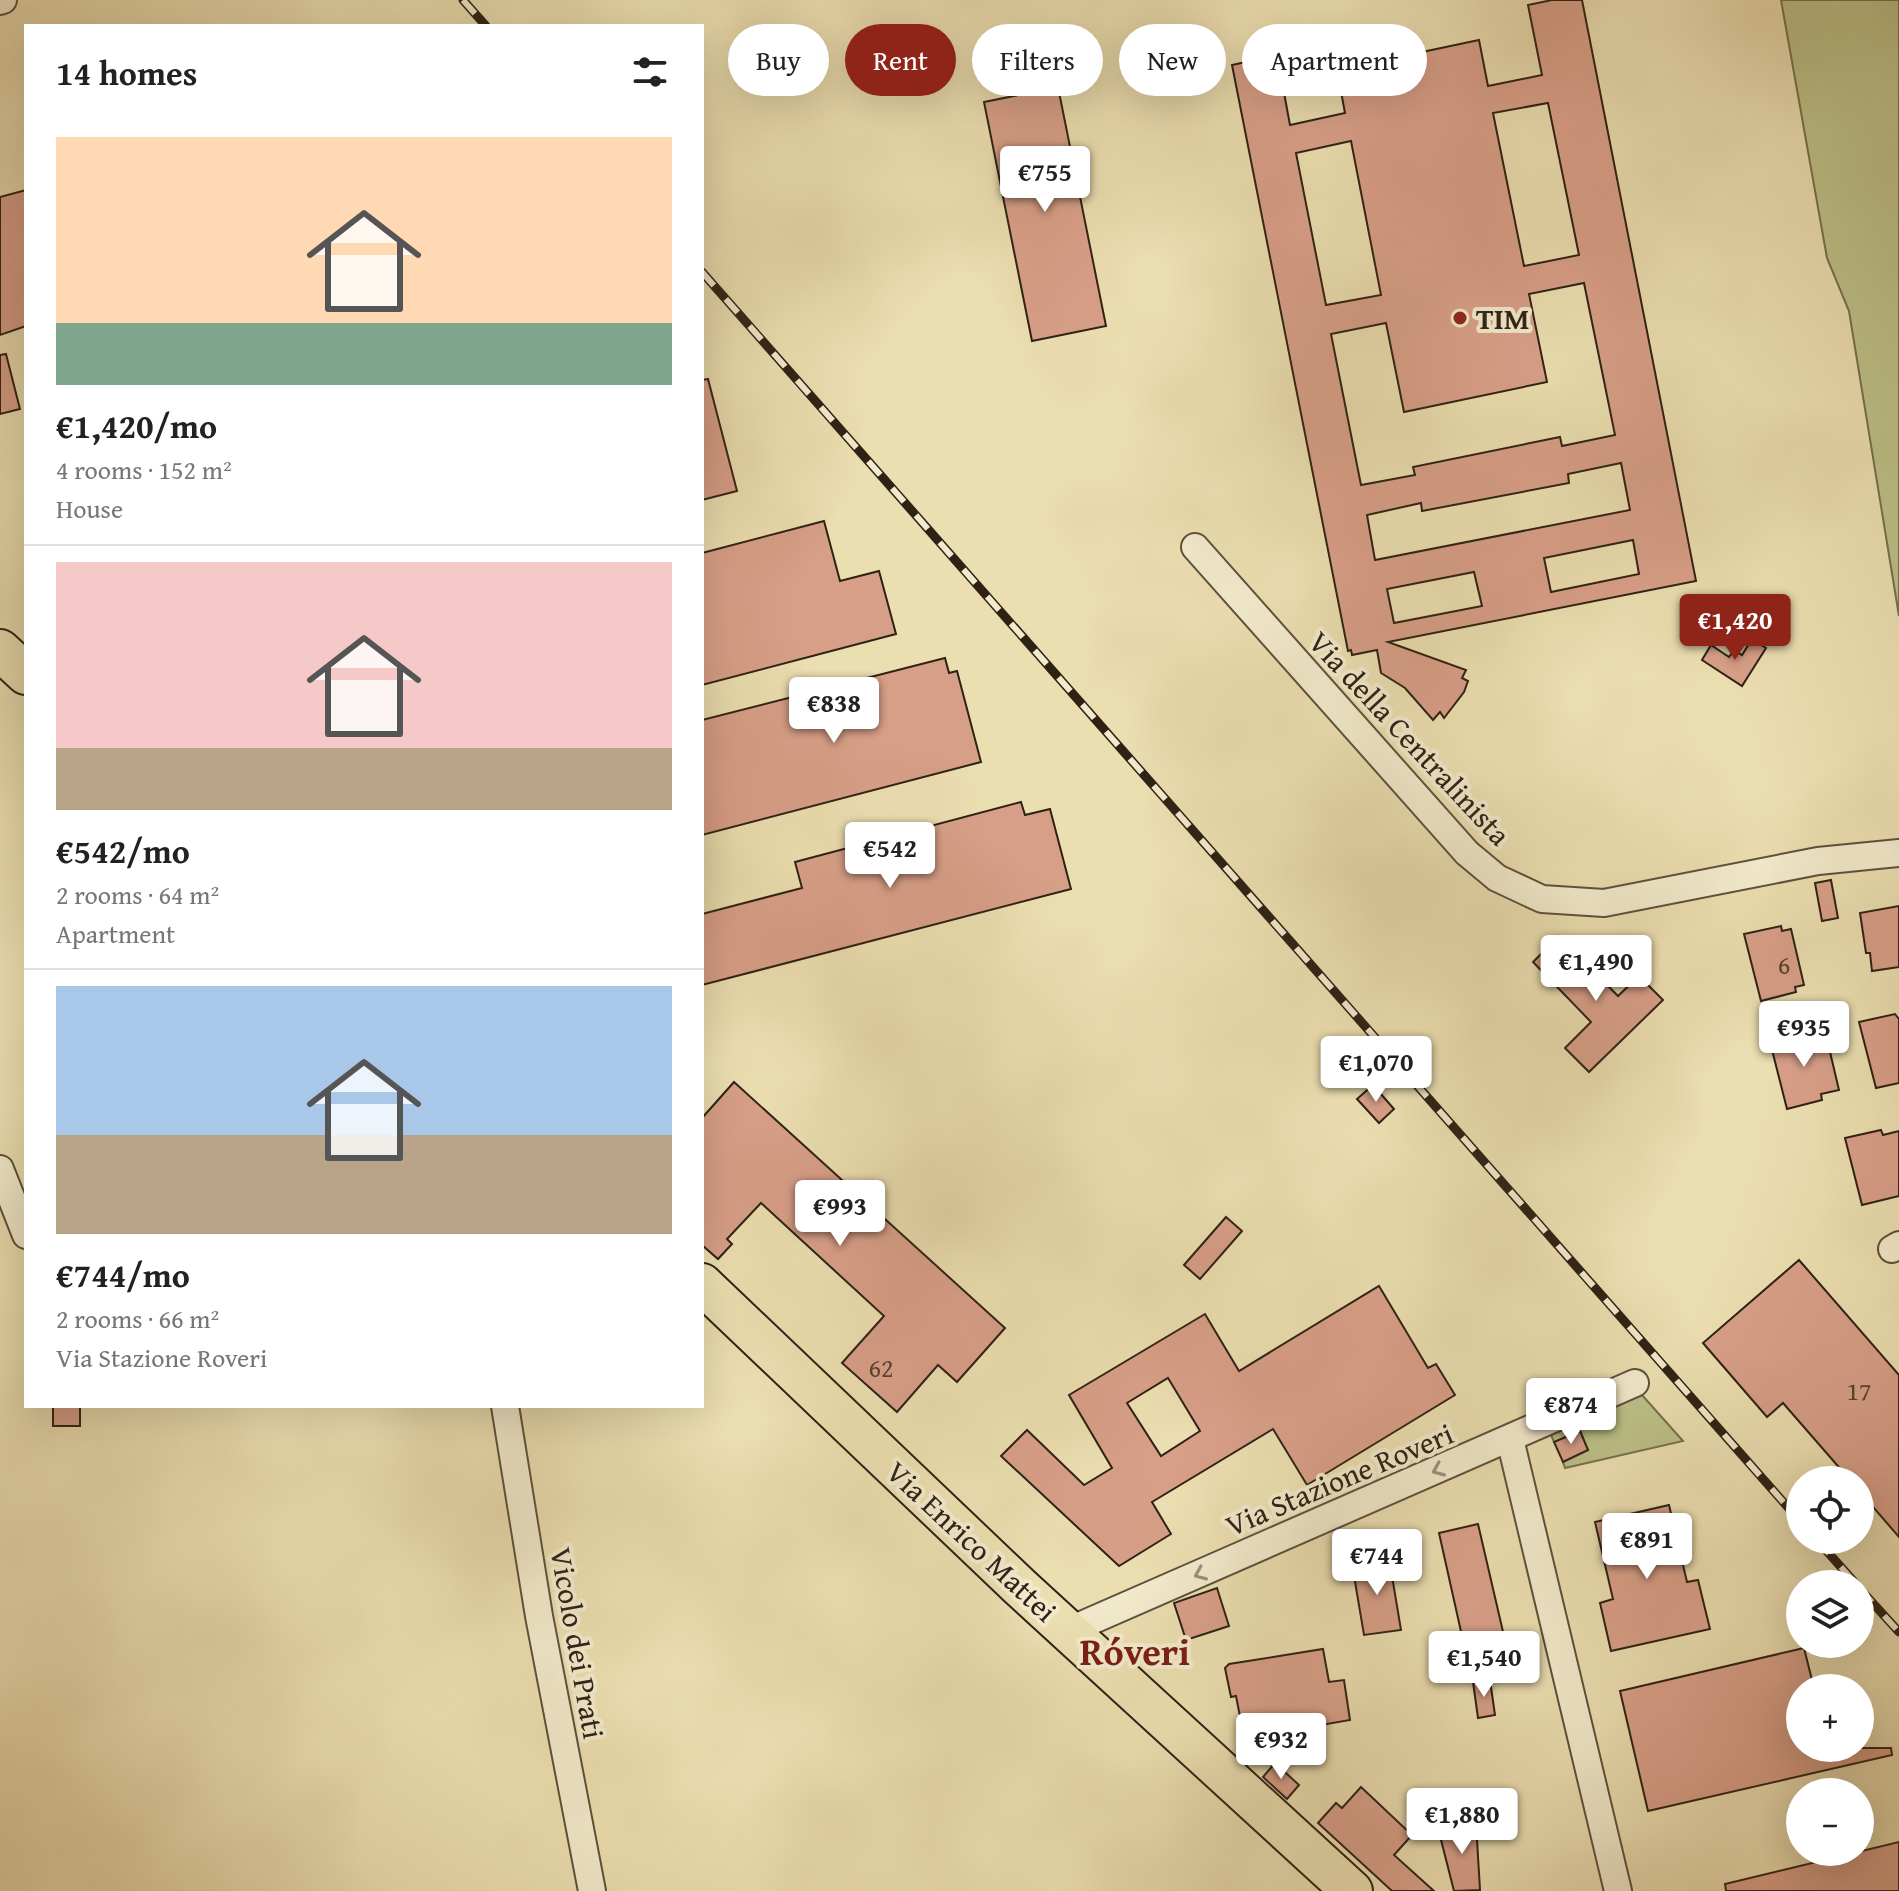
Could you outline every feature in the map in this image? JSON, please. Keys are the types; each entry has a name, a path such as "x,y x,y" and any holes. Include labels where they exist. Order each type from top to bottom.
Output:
{"main road":[{"path":"0,650 24,672"},
{"name":"Via Enrico Mattei","path":"709,1302 1352,1891"}],"street":[{"name":"Via della Centralinista","path":"1195,547 1467,853 1497,878 1542,899 1604,903 1818,861 1899,853"},
{"path":"0,1169 24,1230"},
{"name":"Via Stazione Roveri","path":"1068,1631 1635,1383"},
{"name":"Vicolo dei Prati","path":"505,1408 539,1616 592,1891"},
{"path":"1510,1439 1618,1891"}],"green space":[{"path":"1781,0 1899,0 1899,616 1849,311 1827,258"},
{"path":"1642,1395 1683,1441 1565,1468 1563,1462 1588,1450 1580,1431 1554,1442 1551,1435"}],"building":[{"path":"1552,0 1582,0 1696,581 1388,642 1466,670 1462,678 1468,681 1464,692 1444,718 1440,712 1433,720 1405,688 1381,673 1377,650 1352,655 1351,650 1348,651 1232,65 1242,63 1242,96 1285,96 1290,125 1345,113 1342,96 1427,96 1427,51 1479,40 1488,86 1542,75 1528,5","holes":["1548,103 1579,255 1524,266 1493,113","1351,141 1381,295 1326,305 1296,153","1584,283 1615,435 1562,446 1560,437 1413,467 1415,475 1361,485 1331,334 1386,323 1404,412 1547,382 1529,294","1621,463 1630,510 1375,560 1367,515 1421,503 1422,511 1569,483 1568,474","1633,540 1639,574 1551,592 1544,558","1474,572 1482,606 1394,623 1387,589"]},
{"path":"1014,96 1060,96 1106,326 1032,341 984,102"},
{"path":"24,191 24,327 0,335 0,197"},
{"path":"6,354 20,409 0,414 0,355"},
{"path":"708,379 737,491 704,499 704,380"},
{"path":"824,521 840,581 879,571 896,634 704,684 704,552"},
{"path":"1752,639 1766,648 1742,686 1702,660 1711,645 1729,657 1734,650 1742,655"},
{"path":"945,658 949,673 957,671 981,762 704,834 704,719"},
{"path":"1021,802 1025,815 1050,809 1071,889 704,984 704,913 802,888 795,862"},
{"path":"1831,880 1838,918 1822,921 1815,883"},
{"path":"1899,906 1899,967 1872,971 1860,913"},
{"path":"1781,926 1782,931 1791,929 1804,985 1795,987 1796,992 1761,1001 1744,934"},
{"path":"1559,936 1618,996 1639,976 1663,1000 1589,1072 1565,1048 1591,1022 1533,962"},
{"path":"1895,1014 1899,1019 1899,1083 1876,1088 1859,1022"},
{"path":"1806,1033 1808,1039 1826,1035 1839,1090 1821,1094 1822,1100 1787,1109 1770,1042"},
{"path":"734,1082 1005,1328 957,1382 938,1365 897,1412 842,1363 884,1316 761,1203 727,1239 732,1244 718,1259 704,1247 704,1116"},
{"path":"1373,1085 1394,1109 1379,1123 1357,1099"},
{"path":"1881,1130 1883,1135 1899,1131 1899,1196 1862,1205 1845,1138"},
{"path":"1226,1217 1242,1231 1200,1279 1184,1265"},
{"path":"1799,1260 1899,1375 1899,1537 1874,1508 1874,1466 1838,1466 1783,1403 1767,1417 1703,1343"},
{"path":"1379,1286 1428,1368 1436,1364 1455,1395 1307,1485 1273,1429 1152,1502 1171,1534 1119,1566 1001,1456 1027,1430 1084,1485 1112,1468 1069,1395 1205,1314 1239,1371","holes":["1168,1378 1200,1431 1161,1456 1127,1403"]},
{"path":"53,1408 80,1408 80,1426 53,1426"},
{"path":"1580,1431 1588,1450 1563,1462 1554,1442"},
{"path":"1669,1505 1687,1582 1698,1580 1710,1629 1611,1651 1600,1603 1613,1599 1595,1522"},
{"path":"1478,1524 1504,1636 1464,1645 1439,1533"},
{"path":"1389,1558 1401,1630 1364,1635 1352,1564"},
{"path":"1217,1588 1229,1626 1186,1640 1174,1603"},
{"path":"1323,1649 1329,1682 1344,1680 1350,1720 1298,1729 1299,1733 1281,1736 1282,1741 1246,1747 1236,1696 1231,1697 1225,1668 1229,1664"},
{"path":"1786,1652 1786,1658 1806,1658 1810,1674 1786,1674 1786,1762 1862,1762 1648,1811 1620,1691"},
{"path":"1490,1680 1495,1715 1478,1718 1473,1682"},
{"path":"1874,1748 1891,1748 1892,1755 1874,1759"},
{"path":"1275,1763 1299,1785 1287,1799 1263,1777"},
{"path":"1361,1787 1412,1835 1394,1855 1434,1891 1392,1891 1318,1823 1336,1803 1342,1808"},
{"path":"1476,1823 1480,1890 1454,1891 1438,1828"},
{"path":"1899,1842 1899,1891 1726,1891 1725,1884 1800,1866 1874,1866 1874,1848"}],"railway":[{"path":"463,0 484,24"},
{"path":"704,274 1786,1505"},
{"path":"1829,1554 1844,1570"},
{"path":"1874,1604 1899,1632"}],"place":[{"name":"TIM","path":"1460,318"}],"district":[{"name":"Róveri","path":"1135,1651"}]}
